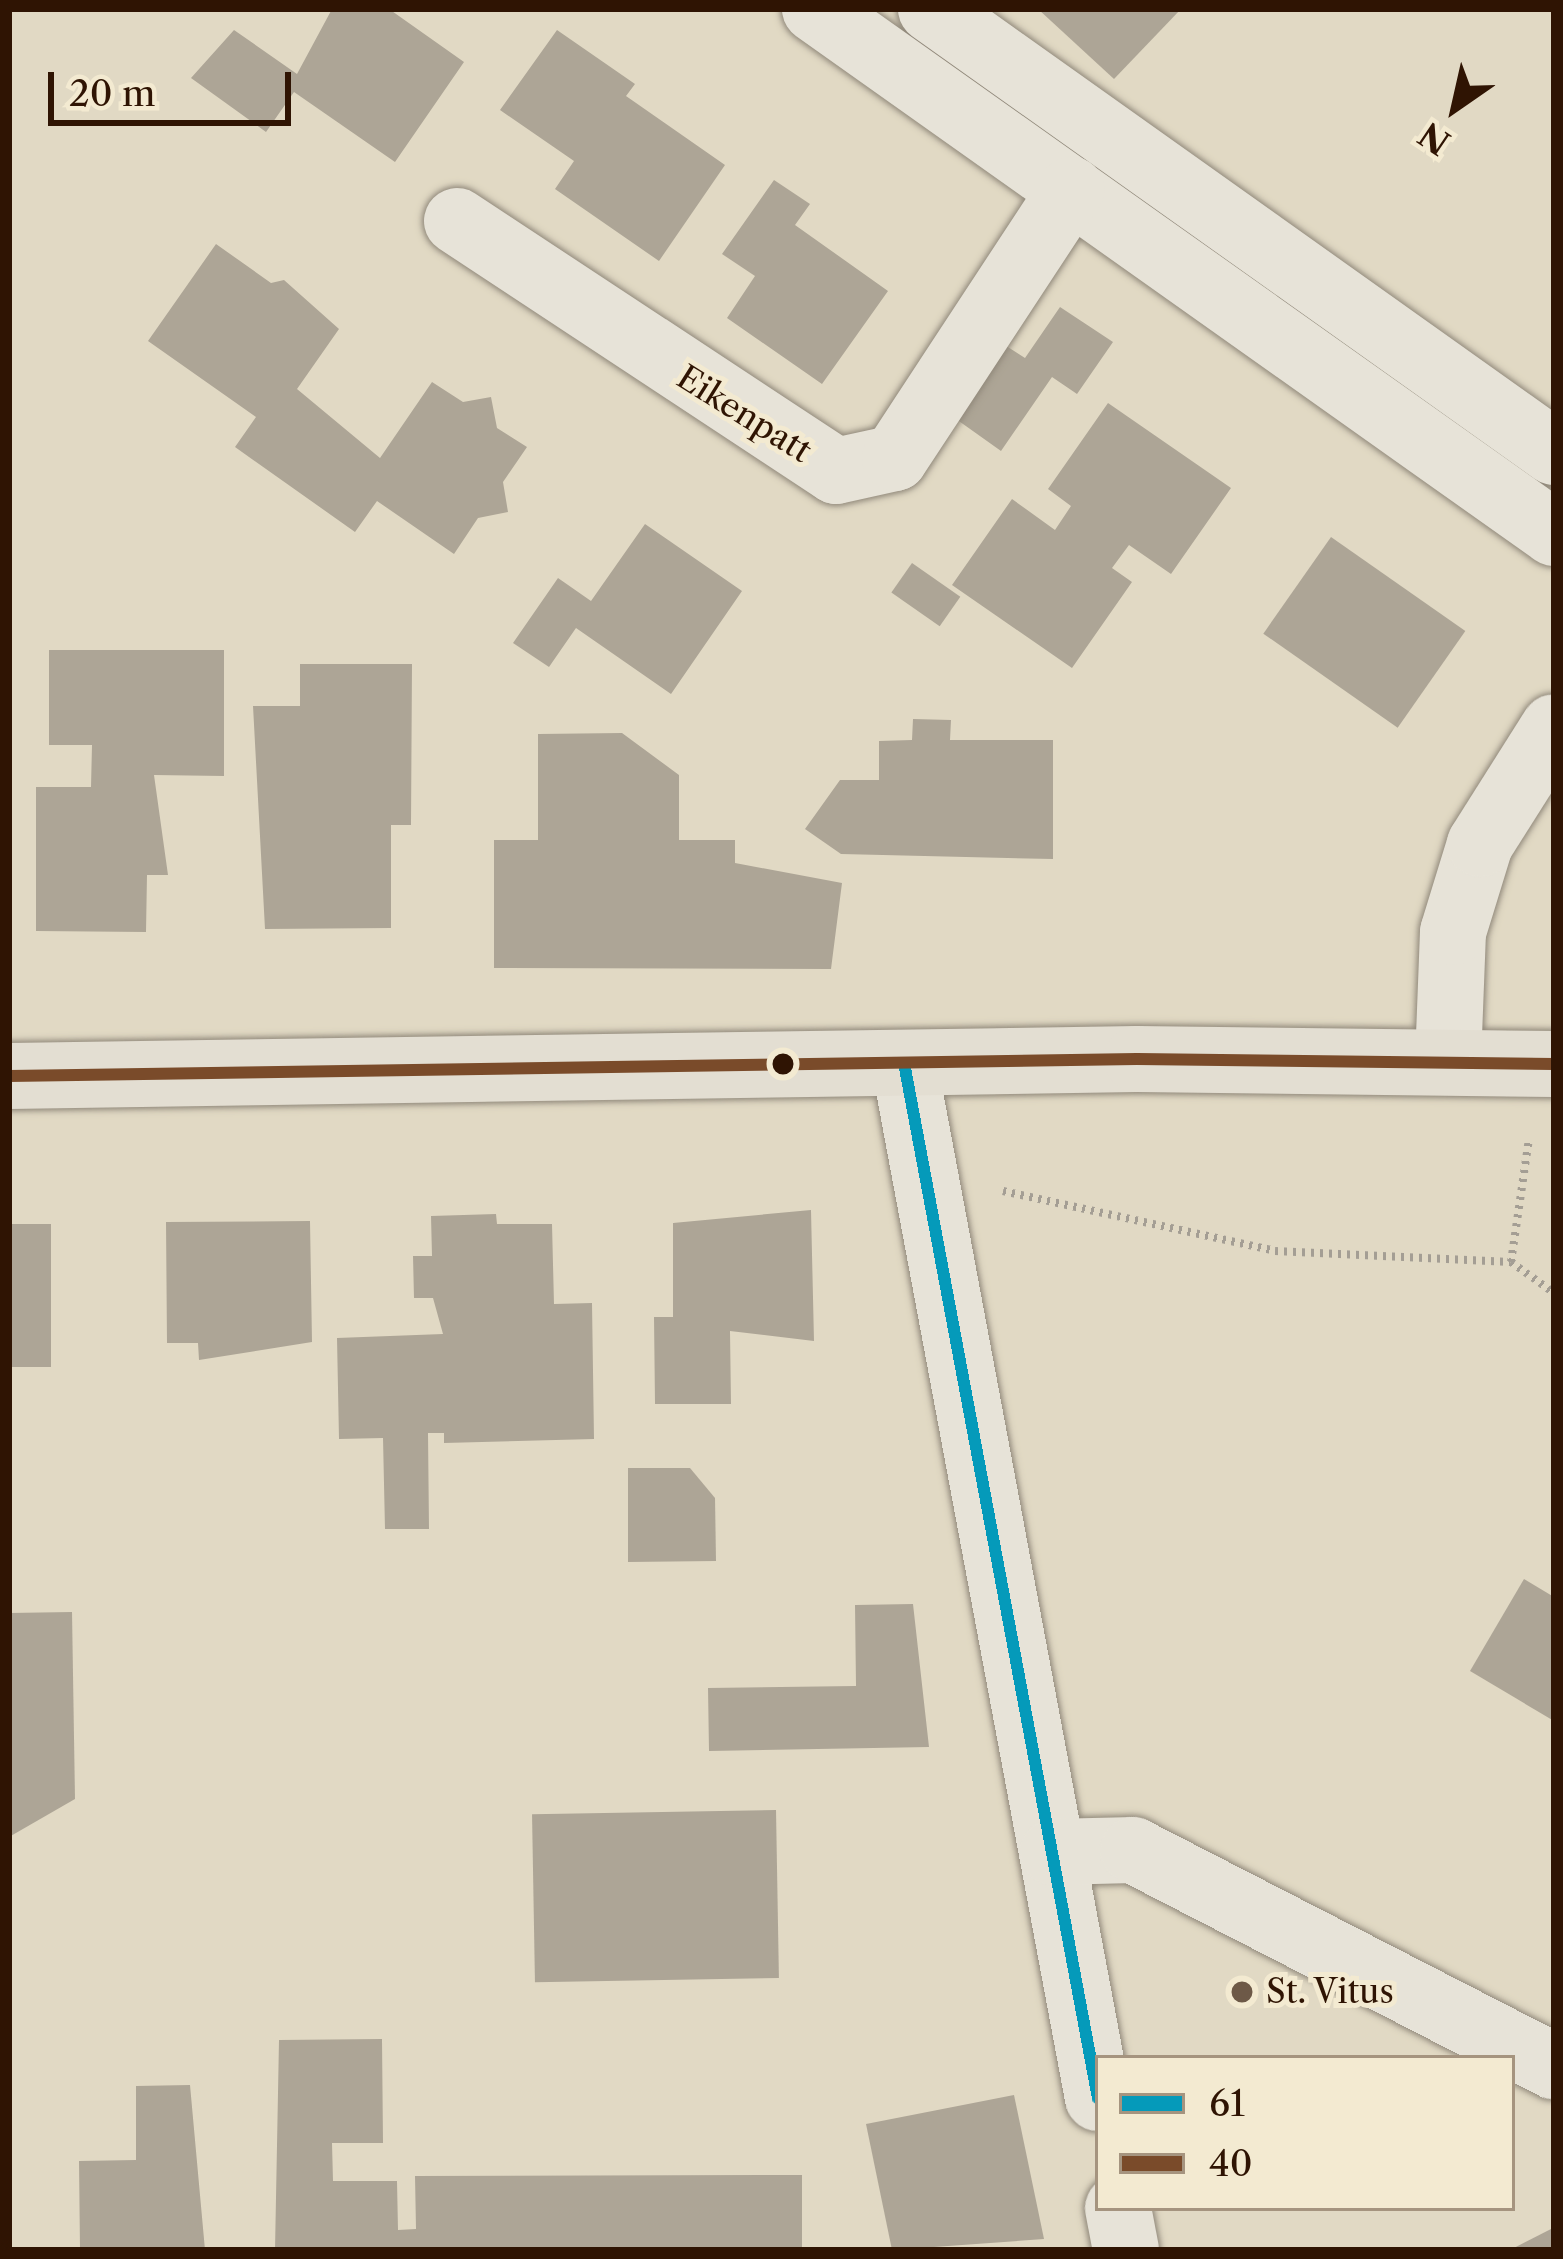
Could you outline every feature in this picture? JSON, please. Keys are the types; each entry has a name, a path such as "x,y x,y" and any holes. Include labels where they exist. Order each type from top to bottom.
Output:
{"main road":[{"path":"9,1076 1545,1064"}],"street":[{"path":"815,9 1554,533"},
{"path":"931,9 1554,452"},
{"name":"Eikenpatt","path":"457,221 836,471 895,458 1071,190"},
{"path":"1448,1062 1453,932 1480,844 1554,727"},
{"path":"905,1068 920,1173 1095,2082"},
{"path":"1053,1852 1132,1850 1554,2066"},
{"path":"1119,2211 1126,2250"}],"path":[{"path":"1511,1262 1545,1064"},
{"path":"920,1173 1275,1251 1511,1262 1554,1293"}],"building":[{"path":"332,9 389,9 464,62 395,162 294,92 266,132 191,78 234,30 297,74"},
{"path":"1038,9 1181,9 1114,79"},
{"path":"557,30 635,84 626,96 725,165 659,261 555,189 574,161 500,110"},
{"path":"774,180 810,204 795,225 888,291 822,384 727,318 755,276 722,254"},
{"path":"216,244 271,283 284,280 339,329 297,389 380,458 432,382 463,402 491,397 497,428 527,447 503,482 508,512 478,518 454,554 377,501 355,532 235,447 256,417 148,341"},
{"path":"1060,307 1113,342 1077,394 1052,377 1001,451 949,414 1000,342 1025,358"},
{"path":"1108,403 1231,488 1171,574 1129,545 1112,568 1132,582 1072,668 952,585 1012,499 1055,530 1071,506 1048,489"},
{"path":"645,524 742,591 671,694 576,628 549,667 513,643 558,578 591,601"},
{"path":"1331,537 1465,631 1398,728 1263,634"},
{"path":"912,563 960,597 940,626 891,592"},
{"path":"49,650 224,650 224,776 154,775 168,875 147,875 146,932 36,931 36,787 91,787 92,745 49,745"},
{"path":"300,664 412,664 411,825 391,825 391,928 265,929 253,706 300,706"},
{"path":"913,719 951,720 950,740 1053,740 1053,859 841,854 805,829 840,780 879,780 879,741 912,740"},
{"path":"622,733 679,775 679,840 735,840 735,863 842,883 831,969 494,968 494,840 538,840 538,734"},
{"path":"811,1210 814,1341 730,1331 731,1404 655,1404 654,1317 673,1317 673,1223"},
{"path":"496,1214 497,1224 552,1224 554,1304 592,1303 594,1439 444,1443 444,1433 428,1433 429,1529 385,1529 383,1438 339,1439 337,1338 443,1334 433,1298 414,1298 413,1256 432,1256 431,1216"},
{"path":"310,1221 312,1342 199,1360 198,1343 167,1343 166,1222"},
{"path":"9,1224 51,1224 51,1367 9,1367"},
{"path":"628,1468 690,1468 715,1498 716,1561 628,1562"},
{"path":"1524,1579 1554,1597 1554,1721 1470,1671"},
{"path":"913,1604 929,1747 709,1751 708,1688 856,1686 855,1605"},
{"path":"72,1612 75,1799 9,1837 9,1613"},
{"path":"776,1810 779,1978 535,1982 532,1814"},
{"path":"382,2039 383,2143 332,2143 333,2181 397,2181 398,2230 416,2229 415,2176 802,2175 802,2250 275,2250 279,2040"},
{"path":"190,2085 205,2250 80,2250 79,2161 136,2160 136,2086"},
{"path":"1014,2095 1044,2239 892,2250 866,2124"},
{"path":"1551,2229 1554,2250 1510,2250"}],"transit line":[{"name":"40","path":"9,1076 1137,1059 1554,1064"},
{"name":"61","path":"905,1068 1095,2082"}],"place":[{"name":"St. Vitus","path":"1242,1992"}]}
